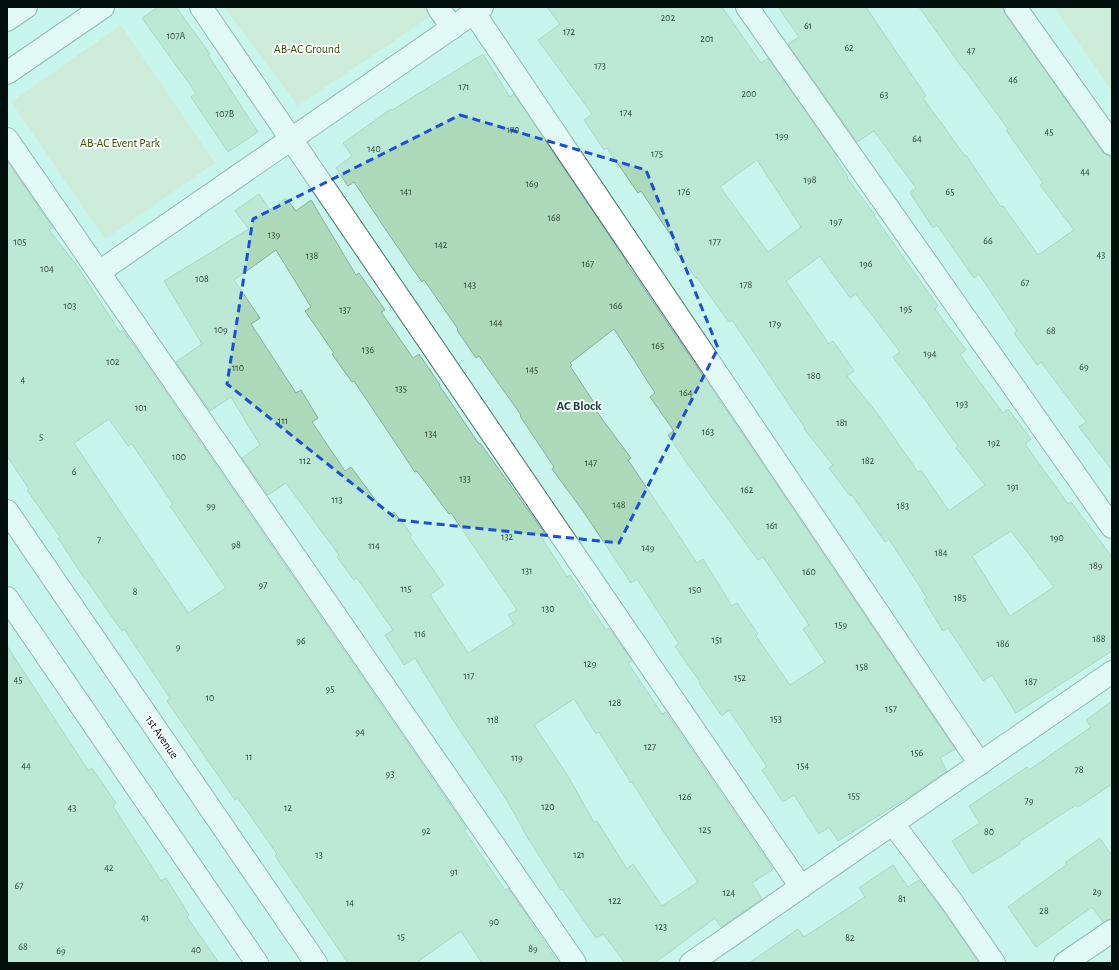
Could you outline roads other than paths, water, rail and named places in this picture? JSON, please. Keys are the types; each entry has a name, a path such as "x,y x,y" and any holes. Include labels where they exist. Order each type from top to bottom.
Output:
{"street":[{"path":"7,20 26,7"},
{"path":"7,73 103,7"},
{"path":"201,7 801,887"},
{"path":"438,7 452,28"},
{"path":"747,7 1112,527"},
{"path":"1015,7 1112,144"},
{"path":"99,272 478,10 980,764"},
{"path":"7,139 575,963"},
{"name":"1st Avenue","path":"7,511 309,961"},
{"path":"7,598 257,963"},
{"path":"691,963 1112,672"},
{"path":"893,824 952,902 994,963"},
{"path":"1065,963 1112,931"}],"district":[{"name":"AC Block","path":"579,406"}],"park label":[{"name":"AB-AC Ground","path":"307,49"},
{"name":"AB-AC Event Park","path":"120,143"}]}
